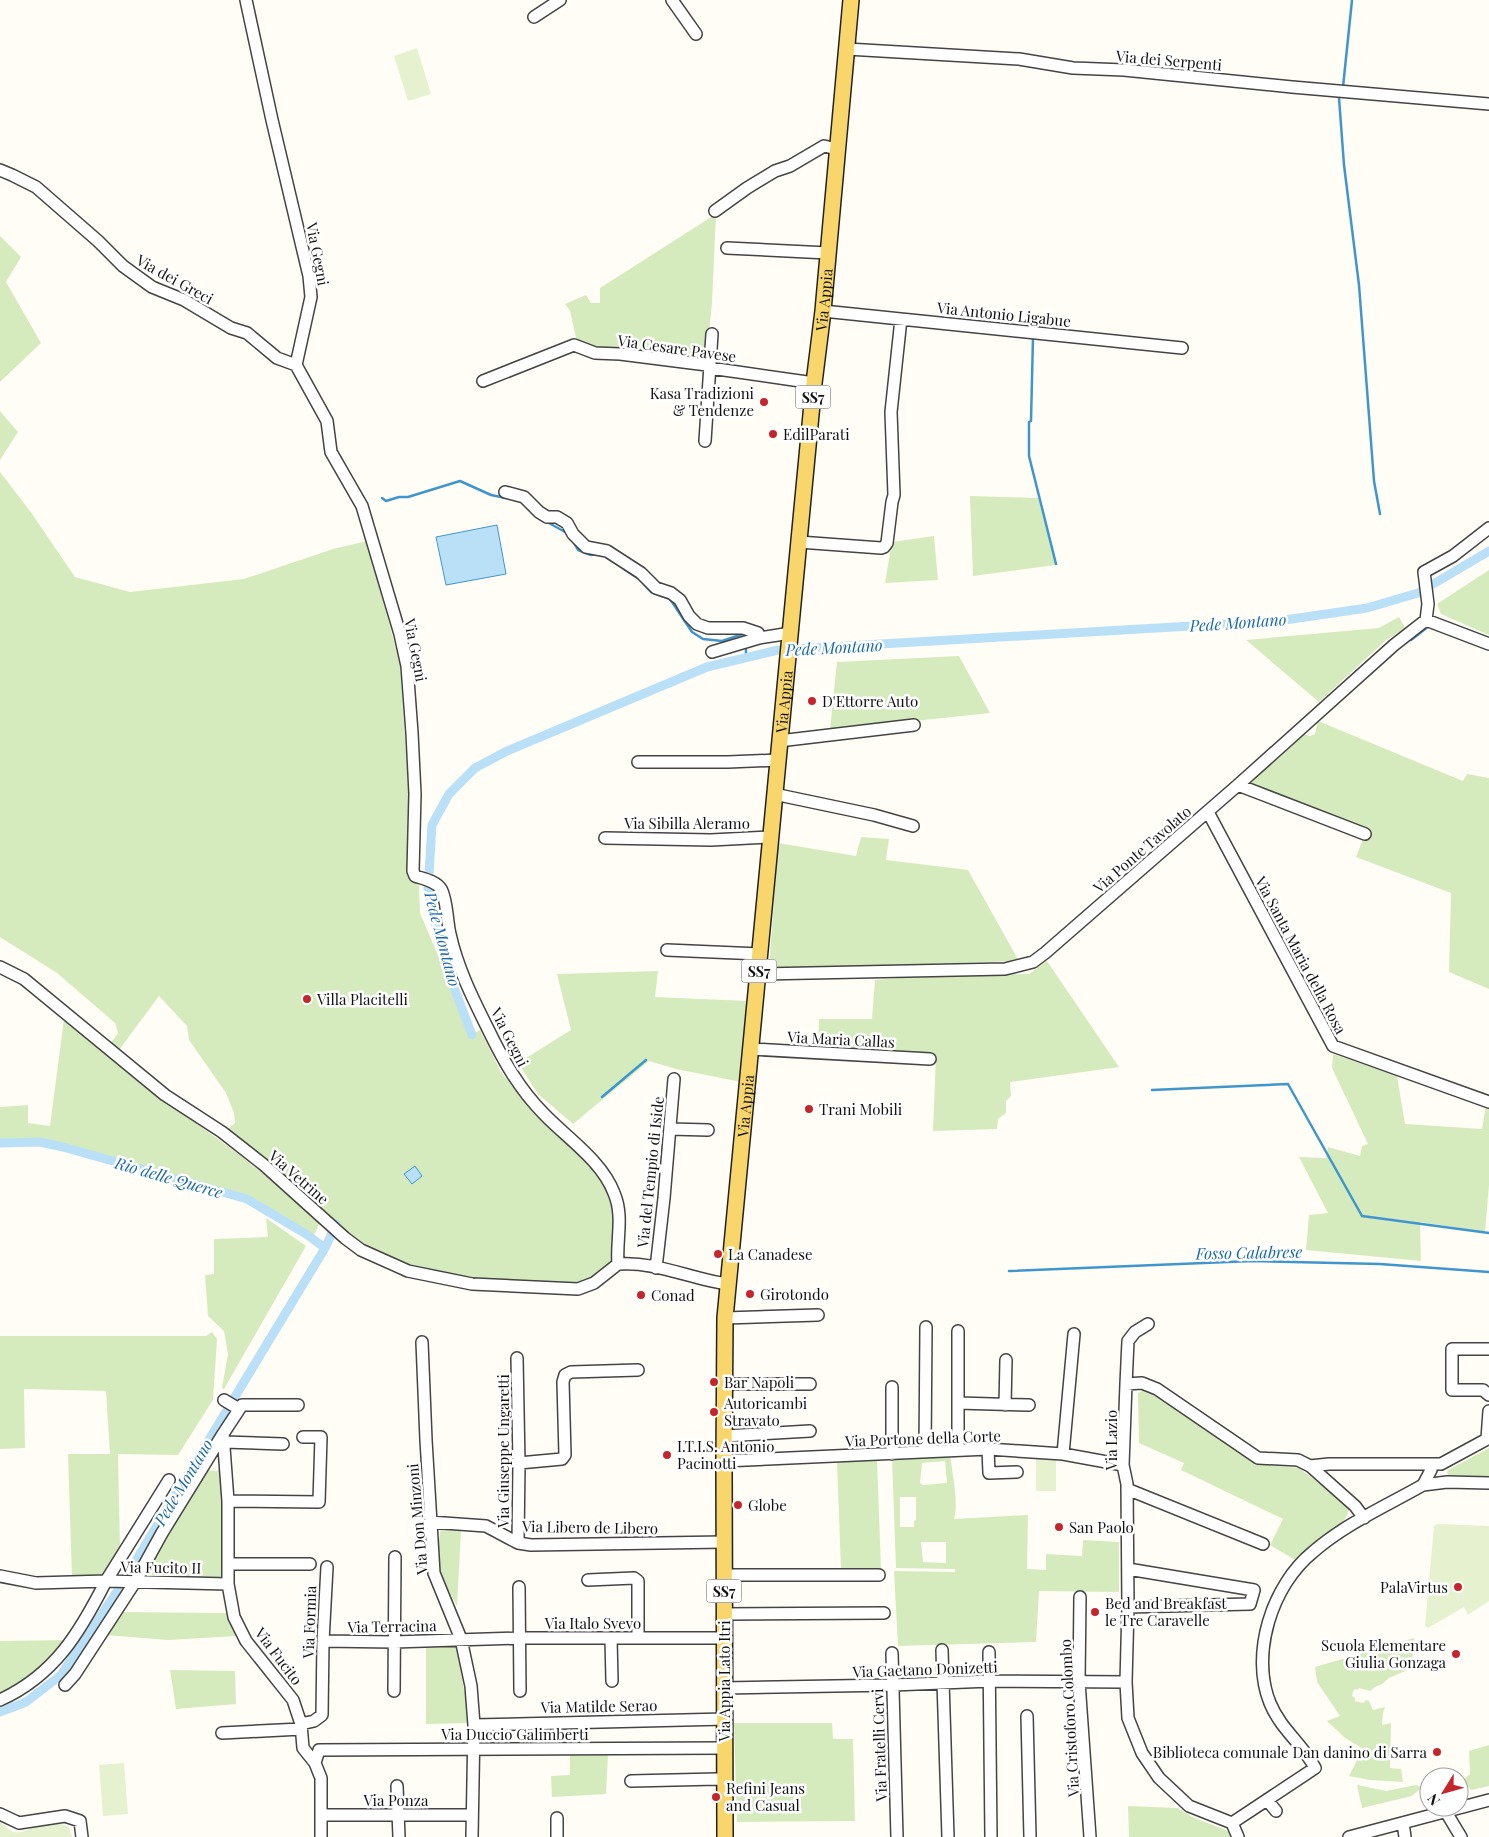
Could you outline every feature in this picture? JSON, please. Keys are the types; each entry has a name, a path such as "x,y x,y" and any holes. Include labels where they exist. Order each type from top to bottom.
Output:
{"main road":[{"name":"Via Appia","path":"724,1344 727,1284 759,974 779,741 814,383 823,311 851,0"},
{"name":"Via Appia Lato Itri","path":"724,1344 725,1837"}],"street":[{"name":"Via Gegni","path":"246,0 309,276 311,297 296,365 327,421 331,452 362,506 400,634 407,666 415,794 413,871 415,876 436,883 442,890 450,934 461,970 512,1076 544,1114 586,1154 606,1178 614,1192 619,1209 618,1264"},
{"path":"534,17 560,0"},
{"path":"672,0 696,34"},
{"name":"Via dei Serpenti","path":"847,49 1019,59 1073,68 1124,70 1489,104"},
{"path":"715,211 775,171 790,166 824,146 838,149"},
{"name":"Via dei Greci","path":"0,170 36,187 98,241 123,266 152,287 184,300 231,328 247,333 277,358 296,365"},
{"path":"727,248 828,253"},
{"name":"Via Antonio Ligabue","path":"823,311 1182,348"},
{"path":"799,542 880,548 884,548 887,543 894,495 891,412 901,319"},
{"path":"705,441 712,334"},
{"name":"Via Cesare Pavese","path":"484,381 574,345 595,353 620,354 707,365 710,368 814,383"},
{"path":"505,492 524,497 547,517 557,517 567,523 573,534 586,547 607,551 641,574 656,588 671,593 680,600 689,616 698,624 708,628 743,628 753,630 758,633 751,641"},
{"path":"1489,528 1453,556 1424,572 1427,598 1426,620 1489,644"},
{"name":"Via Ponte Tavolato","path":"759,974 1005,969 1033,962 1045,954 1208,812 1394,644 1426,620"},
{"path":"712,652 751,641 790,634"},
{"path":"779,741 914,725"},
{"path":"638,762 778,760"},
{"path":"1238,785 1365,834"},
{"path":"774,794 874,815 913,826"},
{"name":"Via Santa Maria della Rosa","path":"1208,812 1333,1046 1489,1102"},
{"name":"Via Sibilla Aleramo","path":"605,838 711,840 770,837"},
{"path":"667,950 760,954"},
{"name":"Via Vetrine","path":"0,967 24,979 165,1095 222,1132 264,1165 361,1250 408,1272 472,1284 578,1289 594,1283 618,1264"},
{"name":"Via Maria Callas","path":"750,1049 930,1059"},
{"name":"Via del Tempio di Iside","path":"656,1268 674,1079"},
{"path":"670,1129 708,1130"},
{"path":"618,1264 631,1263 727,1284"},
{"path":"725,1318 818,1315"},
{"name":"Via Lazio","path":"1148,1324 1135,1332 1128,1341 1123,1465 1128,1489 1126,1682 1128,1718 1142,1753 1159,1778 1189,1806 1232,1823"},
{"path":"925,1452 926,1327"},
{"path":"958,1332 958,1450"},
{"path":"1063,1454 1074,1334"},
{"name":"Via Don Minzoni","path":"422,1342 434,1573 461,1639 472,1686 474,1724 472,1837"},
{"path":"1489,1349 1452,1349 1452,1390 1483,1390 1489,1394"},
{"name":"Via Giuseppe Ungaretti","path":"517,1358 518,1544"},
{"path":"1005,1405 1006,1360"},
{"path":"519,1463 562,1459 565,1455 563,1382 565,1375 571,1372 638,1370"},
{"path":"1126,1384 1142,1383 1157,1389 1258,1458 1298,1460 1310,1466 1355,1506 1364,1518"},
{"path":"724,1384 810,1384"},
{"path":"892,1387 892,1454"},
{"path":"224,1400 239,1407 298,1405"},
{"path":"958,1403 1029,1406"},
{"path":"65,1685 75,1674 162,1533 224,1438 239,1407"},
{"path":"1310,1466 1329,1464 1431,1467 1441,1464 1488,1439 1489,1411"},
{"path":"724,1436 810,1431"},
{"path":"228,1501 319,1502 321,1437 303,1437"},
{"path":"224,1438 283,1444"},
{"name":"Via Fucito","path":"224,1438 228,1501 228,1584 234,1617 246,1641 293,1700 301,1727 303,1748 315,1763 321,1778 321,1837"},
{"path":"988,1449 989,1473 1017,1472"},
{"name":"Via Portone della Corte","path":"724,1461 988,1449 1063,1454 1123,1465"},
{"path":"1426,1485 1431,1467"},
{"path":"0,1576 36,1583 111,1581 169,1480"},
{"path":"1238,1837 1232,1823 1316,1768 1310,1758 1282,1727 1270,1703 1263,1677 1263,1646 1266,1632 1272,1611 1285,1585 1311,1553 1346,1528 1426,1485 1447,1482 1489,1483"},
{"path":"1128,1489 1263,1544"},
{"name":"Via Libero de Libero","path":"430,1522 486,1526 518,1544 531,1545 724,1542"},
{"path":"394,1691 395,1557"},
{"path":"229,1564 310,1564"},
{"name":"Via Formia","path":"301,1727 314,1722 322,1714 327,1567"},
{"path":"1128,1569 1254,1590 1250,1604 1128,1607"},
{"path":"724,1575 879,1575"},
{"path":"588,1580 634,1578 638,1581 638,1638"},
{"name":"Via Fucito II","path":"0,1700 18,1692 54,1664 69,1645 111,1581 228,1584"},
{"path":"519,1587 520,1691"},
{"name":"Via Cristoforo Colombo","path":"1080,1598 1080,1682 1090,1837"},
{"path":"724,1614 884,1613"},
{"name":"Via Italo Svevo","path":"461,1639 725,1638"},
{"name":"Via Terracina","path":"323,1641 394,1642 461,1639"},
{"path":"611,1639 612,1681"},
{"path":"942,1650 948,1837"},
{"name":"Via Fratelli Cervi","path":"892,1652 897,1837"},
{"path":"989,1652 991,1837"},
{"name":"Via Gaetano Donizetti","path":"724,1688 990,1682 1126,1682"},
{"path":"1028,1716 1030,1837"},
{"name":"Via Matilde Serao","path":"474,1724 725,1719"},
{"path":"222,1733 301,1727"},
{"name":"Via Duccio Galimberti","path":"315,1763 319,1750 724,1748"},
{"path":"631,1781 717,1779 725,1781"},
{"path":"397,1786 399,1837"},
{"path":"1469,1806 1489,1800"},
{"path":"1268,1801 1276,1811"},
{"path":"0,1814 20,1823 65,1816 80,1821 82,1837"},
{"name":"Via Ponza","path":"321,1815 471,1815"},
{"path":"1356,1836 1426,1817"},
{"path":"1449,1817 1461,1837"},
{"path":"557,1818 557,1837"},
{"path":"1403,1823 1405,1837"}],"green space":[{"path":"417,48 431,94 408,101 394,56"},
{"path":"716,214 712,303 706,362 594,350 577,342 570,311 565,304 586,295 591,303 600,303 600,288"},
{"path":"0,236 21,257 6,282 41,343 0,382"},
{"path":"0,411 18,432 0,460"},
{"path":"0,472 30,511 75,577 130,592 244,579 333,549 367,541 400,664 409,797 409,880 419,884 420,913 440,960 468,1036 480,1030 501,1072 532,1112 595,1171 608,1194 616,1214 614,1259 599,1274 580,1284 480,1279 411,1266 376,1252 342,1228 228,1129 235,1123 234,1113 226,1093 189,1040 187,1026 159,996 119,1050 111,1043 118,1033 115,1023 57,973 0,937"},
{"path":"970,496 1038,498 1056,565 973,576"},
{"path":"934,536 938,580 885,583 892,542"},
{"path":"1489,570 1489,635 1441,614 1437,604"},
{"path":"1399,617 1405,628 1385,641 1319,702 1246,640 1379,628"},
{"path":"959,656 990,713 830,730 837,662"},
{"path":"1318,721 1463,781 1467,774 1489,778 1489,989 1449,972 1451,893 1356,857 1366,832 1248,783 1303,734 1310,736 1315,734"},
{"path":"861,837 889,839 886,860 968,870 1019,961 769,969 778,843 856,856"},
{"path":"1047,961 1119,1067 1010,1082 1011,1096 1006,1101 1006,1113 998,1119 997,1129 933,1131 936,1055 818,1048 819,1019 872,1019 875,980 939,975 1029,974"},
{"path":"658,971 655,997 748,1001 741,1082 676,1069 649,1061 573,1124 538,1094 518,1063 571,1030 557,974"},
{"path":"64,1019 141,1083 241,1156 321,1221 314,1235 249,1197 42,1138 0,1139 0,1107 28,1105 28,1123 50,1126"},
{"path":"1333,1054 1397,1076 1405,1124 1482,1129 1486,1105 1489,1106 1489,1185 1485,1232 1420,1222 1421,1261 1306,1250 1309,1215 1328,1213 1299,1157 1326,1158 1328,1147 1360,1156 1362,1146 1368,1144 1332,1068"},
{"path":"266,1218 306,1246 224,1389 222,1388 228,1354 224,1331 208,1316 205,1275 214,1274 214,1239 268,1237"},
{"path":"212,1332 217,1339 213,1400 178,1455 118,1454 120,1549 102,1578 72,1577 68,1454 110,1454 106,1391 24,1389 25,1448 0,1449 0,1336 206,1336"},
{"path":"1144,1390 1156,1394 1257,1464 1299,1468 1343,1502 1349,1510 1343,1523 1297,1561 1270,1545 1283,1519 1181,1470 1184,1463 1139,1443 1138,1393"},
{"path":"1489,1448 1489,1477 1449,1476 1447,1473 1448,1470"},
{"path":"950,1455 955,1496 954,1519 1028,1515 1027,1569 1046,1570 1046,1554 1082,1556 1083,1540 1119,1542 1119,1592 1039,1591 1036,1642 898,1646 894,1571 955,1572 955,1569 896,1568 892,1459","holes":["945,1461 947,1483 923,1485 920,1483 922,1463","900,1497 916,1497 916,1520 914,1521 914,1527 900,1527","921,1542 946,1542 946,1563 923,1562"]},
{"path":"877,1458 881,1570 841,1570 837,1462"},
{"path":"1036,1458 1056,1458 1056,1491 1036,1491"},
{"path":"223,1466 226,1576 222,1581 143,1579 206,1470 217,1471"},
{"name":"PalaVirtus","path":"1437,1524 1489,1526 1489,1601 1468,1615 1464,1607 1428,1628 1425,1626 1434,1526"},
{"path":"441,1528 461,1530 457,1606 446,1586 440,1569 438,1551"},
{"path":"119,1612 227,1613 237,1636 168,1640 105,1635"},
{"path":"1414,1638 1412,1668 1389,1678 1371,1691 1359,1688 1358,1690 1354,1689 1352,1696 1355,1698 1355,1701 1363,1703 1366,1700 1369,1701 1373,1710 1385,1707 1382,1725 1391,1723 1390,1768 1401,1769 1403,1782 1370,1780 1349,1776 1363,1749 1344,1737 1327,1721 1340,1716 1317,1682 1315,1667"},
{"path":"69,1640 34,1677 0,1696 0,1641"},
{"path":"456,1645 470,1723 426,1724 426,1646"},
{"path":"170,1670 235,1671 236,1704 176,1709"},
{"path":"734,1723 832,1723 833,1739 853,1739 855,1821 737,1822"},
{"path":"1489,1745 1489,1786 1471,1790 1469,1788 1469,1751"},
{"path":"570,1755 608,1755 606,1794 552,1797 551,1776 570,1775"},
{"path":"124,1763 128,1814 103,1816 99,1765"},
{"path":"1357,1785 1386,1791 1419,1786 1419,1790 1412,1796 1362,1808"},
{"path":"1128,1806 1178,1808 1192,1817 1226,1830 1231,1834 1230,1837 1129,1837"},
{"path":"0,1821 16,1832 42,1825 61,1824 69,1827 72,1837 0,1837"}],"water":[{"path":"497,525 506,574 446,585 436,537"},
{"path":"415,1166 422,1176 412,1184 404,1174"}],"waterway":[{"path":"1343,87 1352,0"},
{"path":"1339,98 1344,165 1359,285 1374,481 1380,514"},
{"path":"1033,337 1029,456 1056,564"},
{"path":"382,498 386,501 399,497 408,497 460,481 491,495 506,498"},
{"path":"547,522 567,533"},
{"path":"573,541 578,550 591,555 596,554"},
{"name":"Pede Montano","path":"472,1035 450,977 428,891 432,825 449,794 475,768 505,752 707,667 778,650 1278,621 1367,608 1418,593 1489,551"},
{"path":"624,569 639,579 651,592 670,599 692,632 703,639 722,641 743,634 746,637"},
{"path":"1411,640 1429,626"},
{"path":"746,645 746,658"},
{"path":"602,1097 646,1060"},
{"path":"1152,1090 1288,1084 1362,1216 1489,1233"},
{"name":"Rio delle Querce","path":"0,1143 40,1142 63,1147 247,1199 306,1234 325,1248"},
{"name":"Pede Montano","path":"0,1712 26,1702 61,1675 118,1590 325,1248 336,1224"},
{"name":"Fosso Calabrese","path":"1009,1271 1252,1261 1380,1264 1489,1272"}],"place":[{"name":"Kasa Tradizioni & Tendenze","path":"764,402"},
{"name":"EdilParati","path":"773,434"},
{"name":"D'Ettorre Auto","path":"812,701"},
{"name":"Villa Placitelli","path":"307,999"},
{"name":"Trani Mobili","path":"809,1109"},
{"name":"La Canadese","path":"718,1254"},
{"name":"Girotondo","path":"750,1294"},
{"name":"Conad","path":"641,1295"},
{"name":"Bar Napoli","path":"714,1382"},
{"name":"Autoricambi Stravato","path":"714,1412"},
{"name":"I.T.I.S. Antonio Pacinotti","path":"667,1455"},
{"name":"Globe","path":"738,1505"},
{"name":"San Paolo","path":"1059,1527"},
{"name":"PalaVirtus","path":"1458,1587"},
{"name":"Bed and Breakfast le Tre Caravelle","path":"1095,1612"},
{"name":"Scuola Elementare Giulia Gonzaga","path":"1456,1654"},
{"name":"Biblioteca comunale Dan danino di Sarra","path":"1437,1752"},
{"name":"Refini Jeans and Casual","path":"716,1797"}]}
